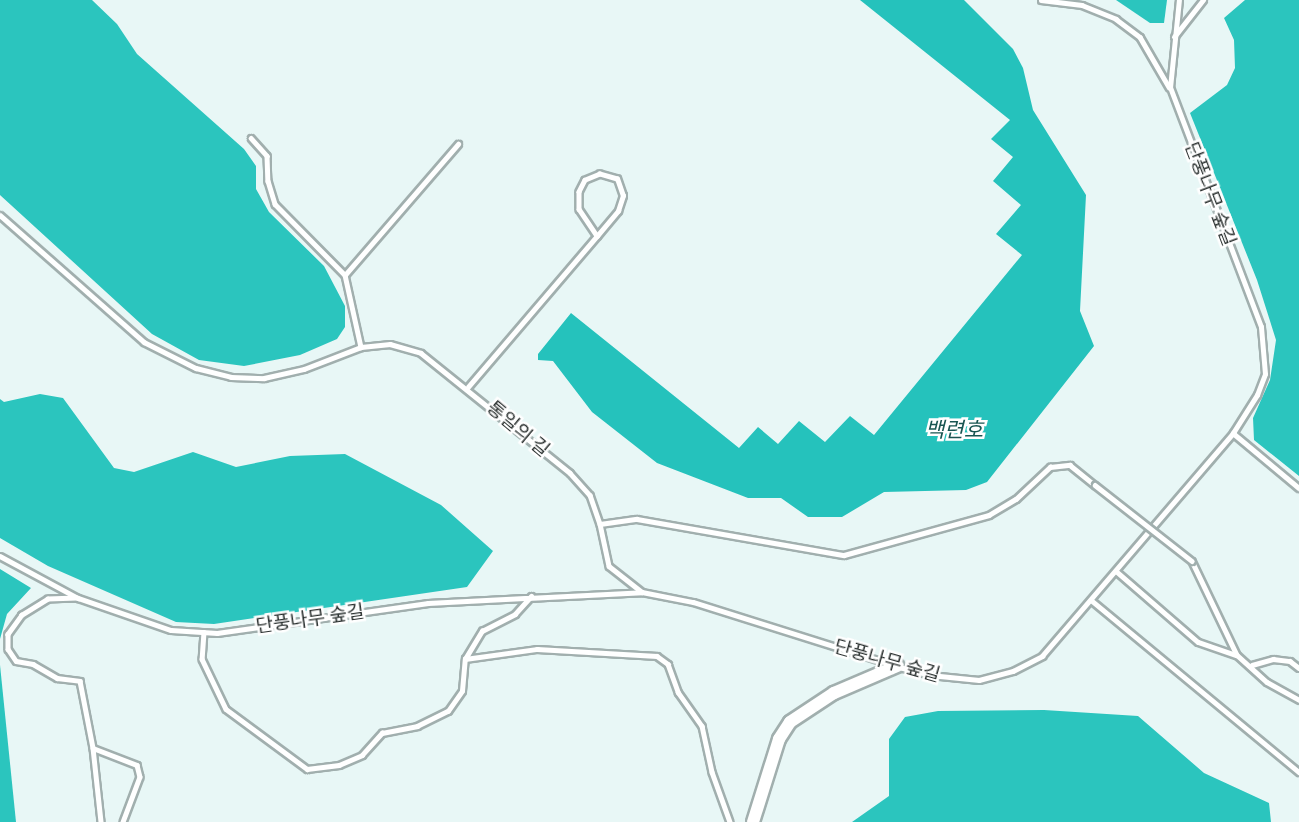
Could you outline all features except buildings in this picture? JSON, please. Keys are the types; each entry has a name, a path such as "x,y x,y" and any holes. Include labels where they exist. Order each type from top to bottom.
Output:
{"street":[{"path":"753,822 779,739 790,722 834,693 897,666"}],"lane":[{"path":"1041,0 1082,5 1116,19 1140,37 1170,88"},
{"name":"단풍나무 숲길","path":"0,556 78,597 171,629 204,632 428,603 642,592 693,602 897,666 968,680 1013,671 1042,656 1116,571 1233,433 1257,395 1265,374 1266,353 1261,327 1170,88 1173,37 1179,0"},
{"path":"1173,37 1203,0"},
{"path":"251,138 267,156 275,204 345,275 361,347"},
{"path":"345,275 457,144"},
{"path":"468,387 597,236 618,211 623,196 617,179 600,174 585,180 579,192 579,209 597,236"},
{"name":"통일의 길","path":"0,215 144,342 182,363 231,377 264,378 303,369 361,347 390,344 421,353 468,387 570,473 590,495 600,524 609,566 642,592"},
{"path":"1233,433 1299,488"},
{"path":"600,524 637,519 844,555 989,515 1016,499 1050,467 1070,465 1192,561 1237,655"},
{"path":"1116,571 1198,642 1237,655 1252,665 1267,681 1299,700"},
{"path":"204,632 202,659 211,687 226,709 307,769 339,765 362,755 382,733 417,726 447,711 462,691 465,659 481,631 515,614 531,596"},
{"path":"78,597 48,600 22,615 8,634 8,649 16,661 33,664 57,678 80,681 93,748 101,822"},
{"path":"1091,600 1299,772"},
{"path":"465,659 537,649 657,656 668,664 678,692 702,726 712,772 730,822"},
{"path":"1252,665 1273,659 1290,661 1299,668"},
{"path":"93,748 137,765 140,777 123,822"}],"shaded area":[{"path":"0,0 92,0 117,24 137,54 244,149 256,166 256,189 269,212 324,266 345,306 345,327 337,339 300,355 244,366 199,360 152,334 0,195"},
{"path":"1116,0 1167,0 1164,23 1150,23"},
{"path":"1245,0 1299,0 1299,476 1254,440 1253,418 1270,380 1276,340 1257,280 1190,113 1227,85 1235,68 1234,40 1224,18"},
{"path":"40,394 63,398 114,468 134,472 193,452 236,467 290,456 345,454 441,505 493,551 467,587 214,624 176,622 48,566 0,538 0,399 4,402"},
{"path":"0,569 31,588 7,614 0,639"},
{"path":"0,665 16,822 0,822"},
{"path":"1044,710 1138,716 1204,773 1269,803 1271,822 852,822 889,796 889,739 905,717 938,711"}],"water":[{"name":"백련호","path":"860,0 964,0 1013,49 1023,68 1033,110 1086,195 1080,311 1094,346 987,482 966,490 884,492 842,517 808,517 781,498 748,498 657,463 592,412 553,361 538,360 538,354 571,313 739,448 758,427 778,444 799,421 825,442 850,416 874,435 1022,255 996,234 1021,205 993,181 1013,157 991,139 1010,120"}]}
